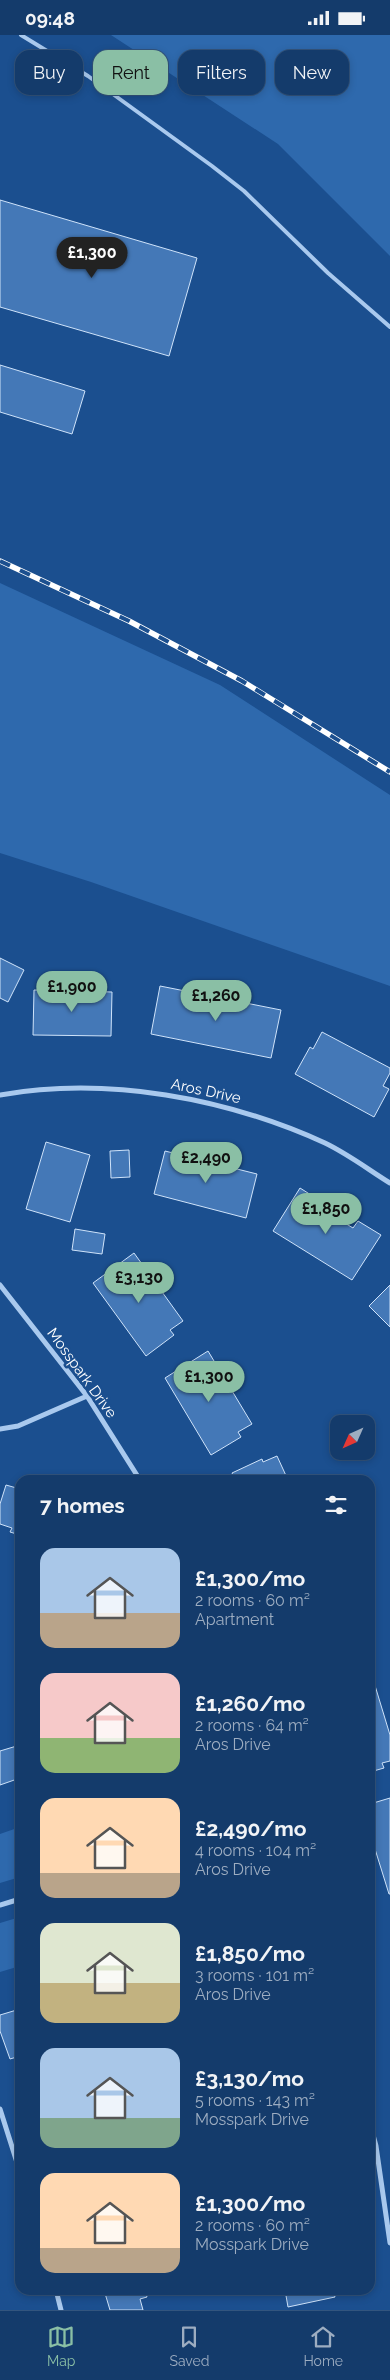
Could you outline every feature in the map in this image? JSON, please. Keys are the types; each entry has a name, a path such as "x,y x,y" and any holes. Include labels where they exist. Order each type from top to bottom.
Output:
{"street":[{"name":"Aros Drive","path":"0,1095 25,1091 90,1088 162,1094 238,1111 326,1144 390,1183"},
{"name":"Mosspark Drive","path":"0,1285 87,1396 137,1475"},
{"path":"0,1429 18,1426 87,1396"},
{"path":"0,1905 15,1900"},
{"path":"0,2109 15,2156"},
{"path":"375,2142 390,2243"},
{"path":"57,2295 61,2310"}],"lane":[{"path":"21,35 88,76 244,191 328,273 390,327"}],"shaded area":[{"path":"111,35 390,35 390,256 278,144 203,95 265,95 265,50 178,50 178,79 168,72 168,50 134,50"},
{"path":"0,583 220,685 390,795 390,986 91,882 0,853"},
{"path":"15,1829 15,1878 0,1883 0,1834"},
{"path":"15,1918 15,1968 0,1972 0,1923"}],"building":[{"path":"0,200 197,258 169,356 0,307"},
{"path":"0,365 85,391 72,434 0,412"},
{"path":"0,958 24,970 8,1002 0,998"},
{"path":"160,986 281,1010 271,1058 151,1034"},
{"path":"34,990 112,992 111,1036 33,1035"},
{"path":"322,1032 390,1068 390,1073 383,1086 389,1089 374,1117 295,1074 310,1047 313,1049"},
{"path":"46,1142 90,1155 70,1222 26,1209"},
{"path":"129,1150 130,1177 111,1178 110,1151"},
{"path":"165,1151 257,1174 246,1218 154,1194"},
{"path":"300,1188 319,1200 317,1206 353,1228 358,1221 381,1235 352,1280 273,1231"},
{"path":"75,1229 105,1234 102,1254 72,1250"},
{"path":"134,1253 183,1321 170,1330 174,1335 146,1356 93,1283"},
{"path":"390,1285 390,1327 369,1306"},
{"path":"208,1351 252,1424 238,1432 241,1437 211,1455 165,1378"},
{"path":"277,1456 286,1475 233,1475 232,1473 262,1459 263,1462"},
{"path":"6,1485 15,1488 15,1534 10,1532 12,1528 0,1524 0,1504"},
{"path":"375,1686 390,1735 390,1761 382,1763 384,1768 375,1771"},
{"path":"15,1746 15,1780 0,1785 0,1751"},
{"path":"390,1798 390,1894 375,1849 375,1802"},
{"path":"15,2010 15,2058 10,2059 0,2031 0,2015"},
{"path":"106,2295 146,2295 147,2297 140,2299 143,2310 110,2310"},
{"path":"286,2295 334,2295 335,2297 288,2307"}],"railway":[{"path":"0,561 129,621 242,681 390,772"}]}
